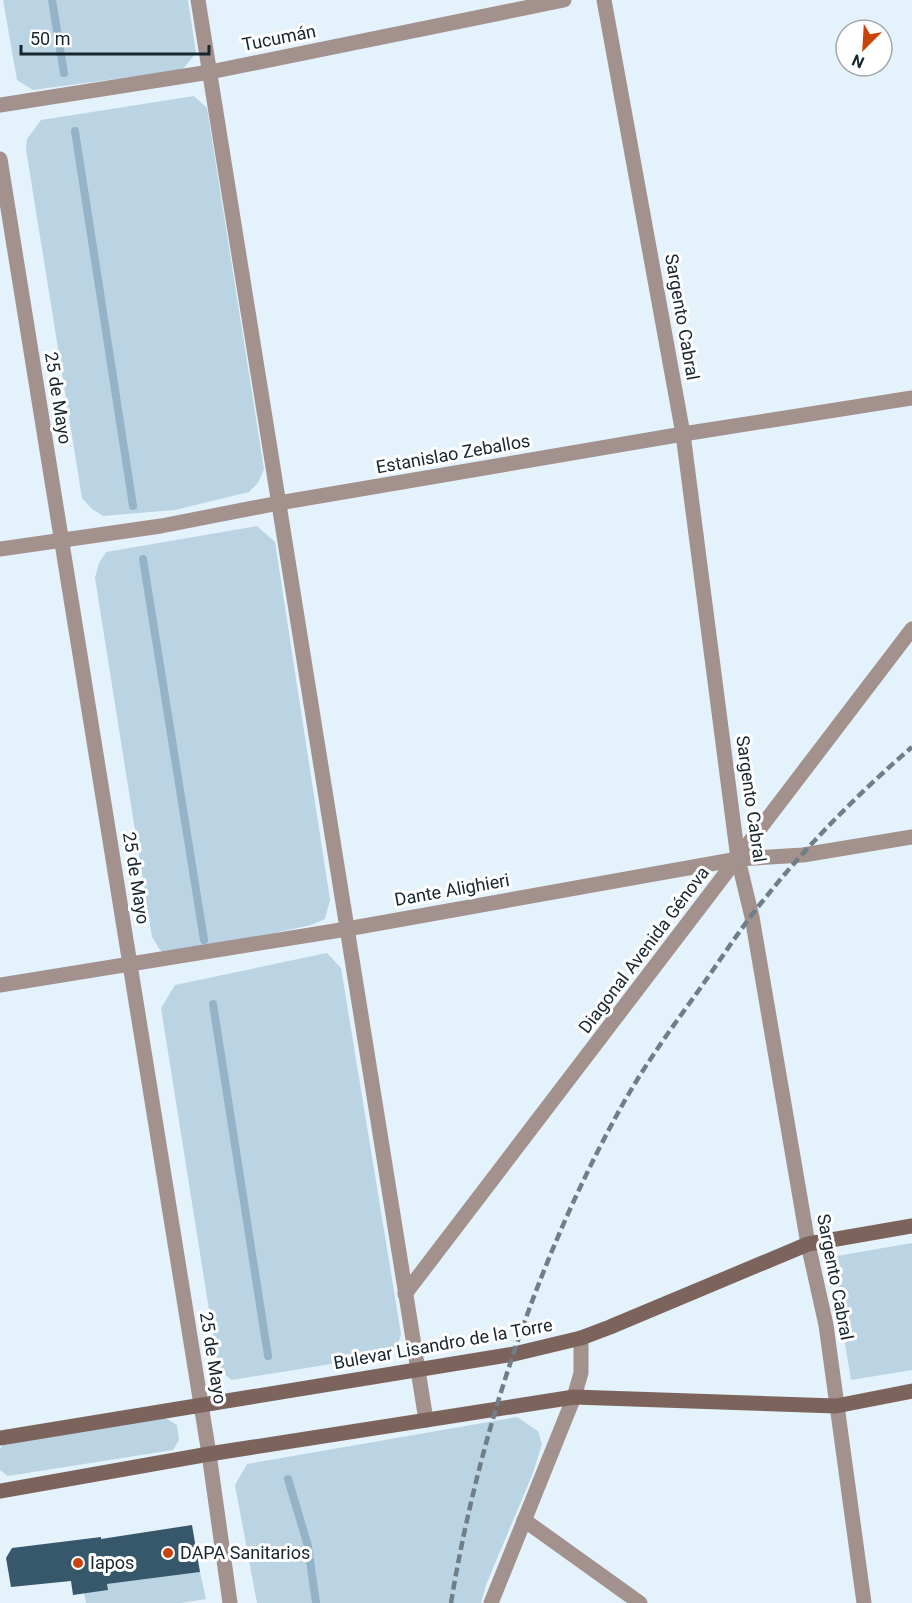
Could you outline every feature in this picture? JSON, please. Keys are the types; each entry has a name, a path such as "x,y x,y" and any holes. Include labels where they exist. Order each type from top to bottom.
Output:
{"main road":[{"name":"Bulevar Lisandro de la Torre","path":"0,1437 514,1354 581,1338 808,1244 912,1226"},
{"path":"0,1491 209,1454 574,1397 836,1406 912,1391"}],"street":[{"path":"198,0 426,1420"},
{"name":"Tucumán","path":"0,105 90,89 210,72 564,0"},
{"name":"Sargento Cabral","path":"604,0 683,434 738,859 752,917 808,1244 826,1325 864,1603"},
{"name":"25 de Mayo","path":"0,159 209,1454 230,1603"},
{"name":"Estanislao Zeballos","path":"0,549 161,526 279,503 683,434 912,398"},
{"name":"Diagonal Avenida Génova","path":"405,1294 912,629"},
{"name":"Dante Alighieri","path":"0,986 347,929 738,859 803,855 912,837"},
{"path":"491,1603 574,1397 580,1373 581,1338"},
{"path":"524,1520 640,1603"}],"shaded area":[{"path":"3,0 188,0 196,53 182,70 33,90 17,80"},
{"path":"194,96 207,108 264,469 258,483 249,492 175,510 103,516 92,509 82,498 26,149 27,139 41,120"},
{"path":"257,526 275,542 330,900 325,919 311,925 171,956 160,950 152,937 95,578 99,563 106,552"},
{"path":"327,953 341,968 401,1334 397,1348 386,1355 232,1380 223,1373 217,1360 161,1008 175,985"},
{"path":"912,1243 912,1370 851,1380 831,1257"},
{"path":"164,1417 177,1425 179,1440 173,1450 8,1476 0,1470 0,1449 3,1445"},
{"path":"517,1417 538,1431 542,1444 533,1473 486,1585 481,1603 257,1603 235,1485 247,1464"},
{"path":"200,1572 206,1599 181,1603 86,1603 84,1593 108,1590 107,1584"}],"building":[{"path":"192,1525 200,1572 107,1584 108,1590 73,1595 71,1581 11,1587 6,1558 12,1548 101,1537 101,1539"}],"waterway":[{"path":"52,0 64,73"},
{"path":"75,131 133,506"},
{"path":"143,559 204,940"},
{"path":"213,1004 268,1356"},
{"path":"288,1479 308,1546 316,1603"}],"railway":[{"path":"451,1603 478,1474 516,1345 565,1220 624,1102 660,1045 766,897 836,819 912,747"}],"place":[{"name":"DAPA Sanitarios","path":"168,1553"},
{"name":"Iapos","path":"78,1563"}]}
